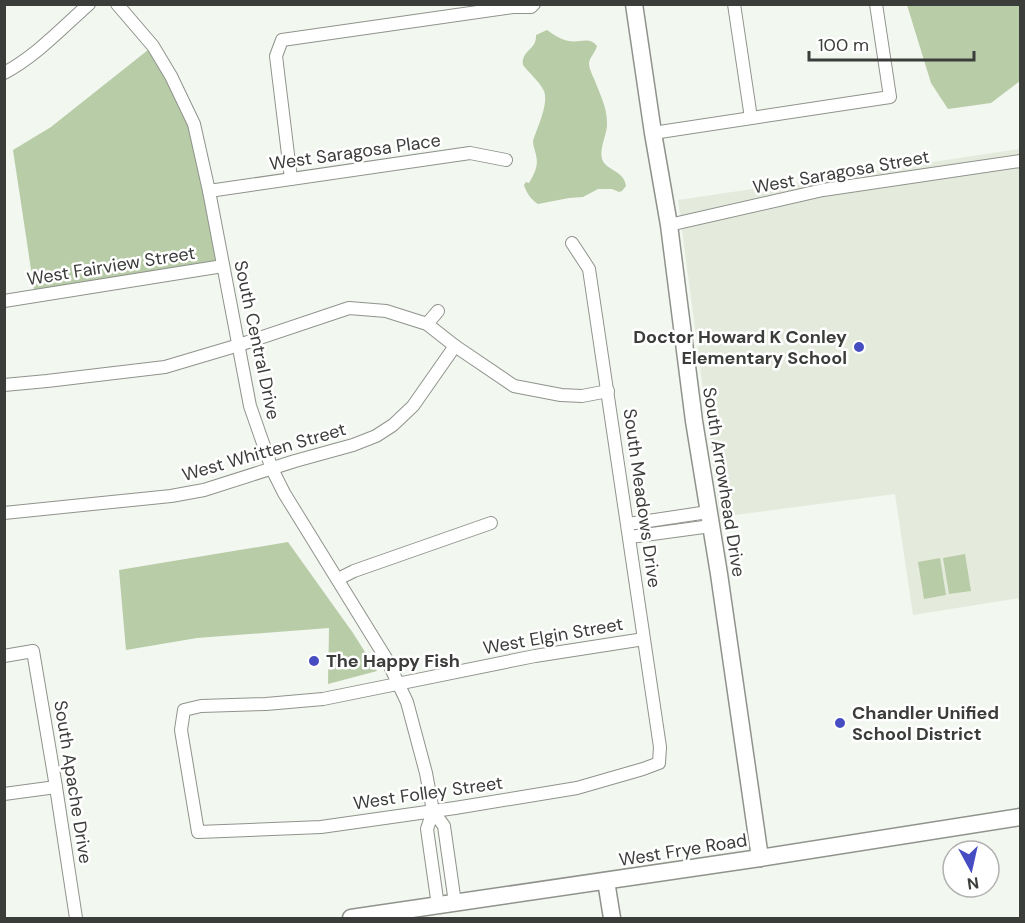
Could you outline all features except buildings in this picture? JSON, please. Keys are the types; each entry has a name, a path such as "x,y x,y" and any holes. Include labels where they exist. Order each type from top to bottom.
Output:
{"street":[{"path":"4,73 23,61 89,4"},
{"name":"South Central Drive","path":"117,4 153,46 171,76 194,124 250,406 272,469 284,493 381,650 407,702 426,773 433,811 444,826 455,903"},
{"name":"South Arrowhead Drive","path":"634,4 669,225 694,421 760,858"},
{"path":"734,4 751,118"},
{"path":"653,133 890,97 876,4"},
{"path":"291,179 276,56 282,40 532,6"},
{"name":"West Saragosa Place","path":"209,191 470,153 506,160"},
{"name":"West Saragosa Street","path":"669,225 823,190 1020,161"},
{"name":"South Meadows Drive","path":"572,243 590,269 660,747 658,763"},
{"name":"West Fairview Street","path":"4,301 223,266"},
{"path":"4,385 165,368 349,308 386,311 427,324 514,386 561,395 582,396 608,391"},
{"path":"427,324 438,311"},
{"name":"West Whitten Street","path":"4,513 171,496 204,490 353,445 376,436 413,406 455,346"},
{"path":"628,524 710,519"},
{"path":"630,537 710,519"},
{"path":"338,579 354,571 491,523"},
{"name":"West Elgin Street","path":"198,832 182,730 184,710 201,706 323,699 536,656 644,639"},
{"name":"South Apache Drive","path":"4,656 33,651 76,918"},
{"name":"West Folley Street","path":"198,832 321,827 433,811 577,788 658,763"},
{"path":"4,794 56,787"},
{"name":"South Central Drive","path":"433,811 427,829 438,906"},
{"name":"West Frye Road","path":"351,918 1020,817"},
{"path":"606,881 612,918"}],"shaded area":[{"name":"Doctor Howard K Conley Elementary School","path":"1020,149 1020,598 913,615 895,494 720,517 678,200"}],"green space":[{"path":"907,5 1020,5 1020,81 991,103 948,109 931,83"},
{"path":"547,30 566,40 591,41 597,46 589,63 607,117 602,159 625,181 626,186 622,191 598,189 583,197 538,204 526,190 524,185 526,182 529,183 536,166 537,159 533,141 544,109 545,96 544,91 523,65 523,60 534,44 536,35"},
{"path":"153,46 194,124 223,266 35,296 13,150 51,127"},
{"path":"288,542 353,633 377,671 328,684 329,628 197,638 126,650 119,570"},
{"path":"965,554 971,591 949,594 943,558"},
{"path":"940,558 946,595 924,599 918,562"}],"place":[{"name":"Doctor Howard K Conley Elementary School","path":"859,347"},
{"name":"The Happy Fish","path":"314,661"},
{"name":"Chandler Unified School District","path":"840,723"}]}
